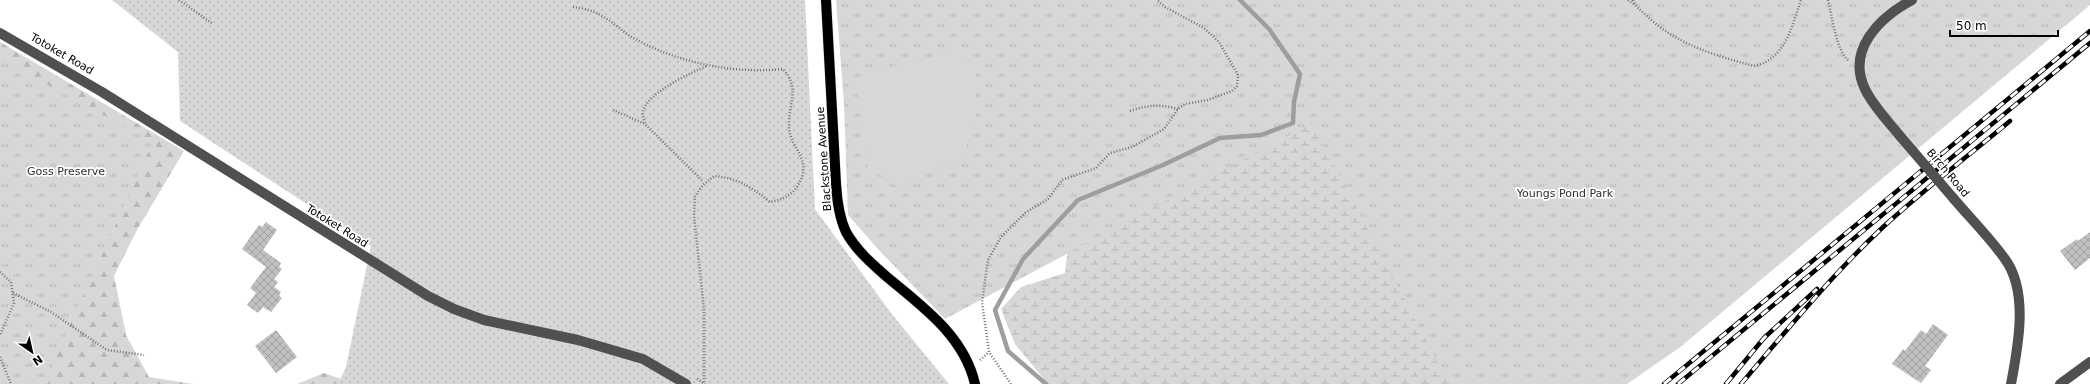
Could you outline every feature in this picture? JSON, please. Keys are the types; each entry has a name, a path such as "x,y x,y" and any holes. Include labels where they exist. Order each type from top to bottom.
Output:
{"main road":[{"name":"Blackstone Avenue","path":"826,0 836,184 838,208 842,222 853,243 868,260 916,301 954,338 964,355 975,384"}],"street":[{"path":"1859,65 1860,56 1872,31 1895,9 1912,0"},
{"name":"Totoket Road","path":"0,32 102,92 428,296 454,309 484,320 578,340 643,359 686,384"},
{"name":"Birch Road","path":"1859,65 1865,89 1900,136 2006,260 2016,284 2019,312 2018,335 2011,384"},
{"path":"2060,384 2090,362"}],"path":[{"path":"179,0 213,24"},
{"path":"1011,384 989,352 982,302 988,260 1001,236 1025,213 1048,199 1062,180 1096,168 1110,153 1132,147 1164,129 1178,109 1185,104 1208,100 1232,91 1238,83 1238,75 1226,52 1212,35 1204,28 1165,7 1157,0"},
{"path":"1628,0 1658,27 1686,44 1754,66 1764,64 1775,58 1782,48 1801,0"},
{"path":"1633,0 1635,6"},
{"path":"1828,0 1844,55 1849,61 1859,65"},
{"path":"573,7 594,12 634,39 708,65 748,71 783,69 790,77 794,90 788,112 789,130 803,163 804,176 796,188 783,199 770,202 731,177 714,176 703,185 695,196 695,220 704,310 704,383"},
{"path":"645,124 642,113 647,103 666,88 708,65"},
{"path":"1130,111 1143,106 1158,105 1178,109"},
{"path":"613,110 645,124 702,180"},
{"path":"0,272 11,282 14,303 0,334"},
{"path":"13,292 50,312 107,350 144,355"},
{"path":"0,357 11,384"}],"green space":[{"path":"112,0 805,0 815,209 891,313 949,384 338,384 346,367 371,246 180,121 178,52"},
{"name":"Youngs Pond Park","path":"836,0 2090,0 2090,5 1679,348 1627,384 1449,384 1312,123 945,319 877,248 848,215 844,104"},
{"name":"Goss Preserve","path":"0,42 184,151 137,230 114,276 126,335 149,377 193,384 0,384"},
{"path":"962,49 976,76 976,120 961,159 898,187 868,167 857,87 863,74"},
{"name":"Goss Preserve","path":"0,59 153,142 43,384 0,384"},
{"path":"1321,88 1484,384 1048,384 1015,344 1001,309 1021,287 1065,273 1072,211"},
{"path":"324,373 341,379 338,384 297,384"}],"building":[{"path":"266,222 277,230 263,250 281,263 279,267 282,269 274,279 278,282 274,287 281,292 279,296 282,298 271,312 263,307 258,313 247,305 256,293 250,288 266,267 242,249 259,225 262,227"},
{"path":"2090,232 2090,258 2075,270 2060,251"},
{"path":"1933,324 1948,335 1925,366 1931,370 1921,383 1892,364 1903,349 1905,351 1921,330 1926,334"},
{"path":"276,330 297,357 276,373 255,346"}],"waterway":[{"path":"1046,384 1008,351 995,310 1023,259 1078,200 1163,165 1220,138 1261,135 1293,123 1294,102 1300,74 1269,29 1240,0"}],"railway":[{"path":"1664,384 2090,31"},
{"path":"1678,384 2090,43"},
{"path":"1741,384 1809,304 1862,247 1912,201 2010,121"},
{"path":"1726,384 1764,338 1817,289"}]}
